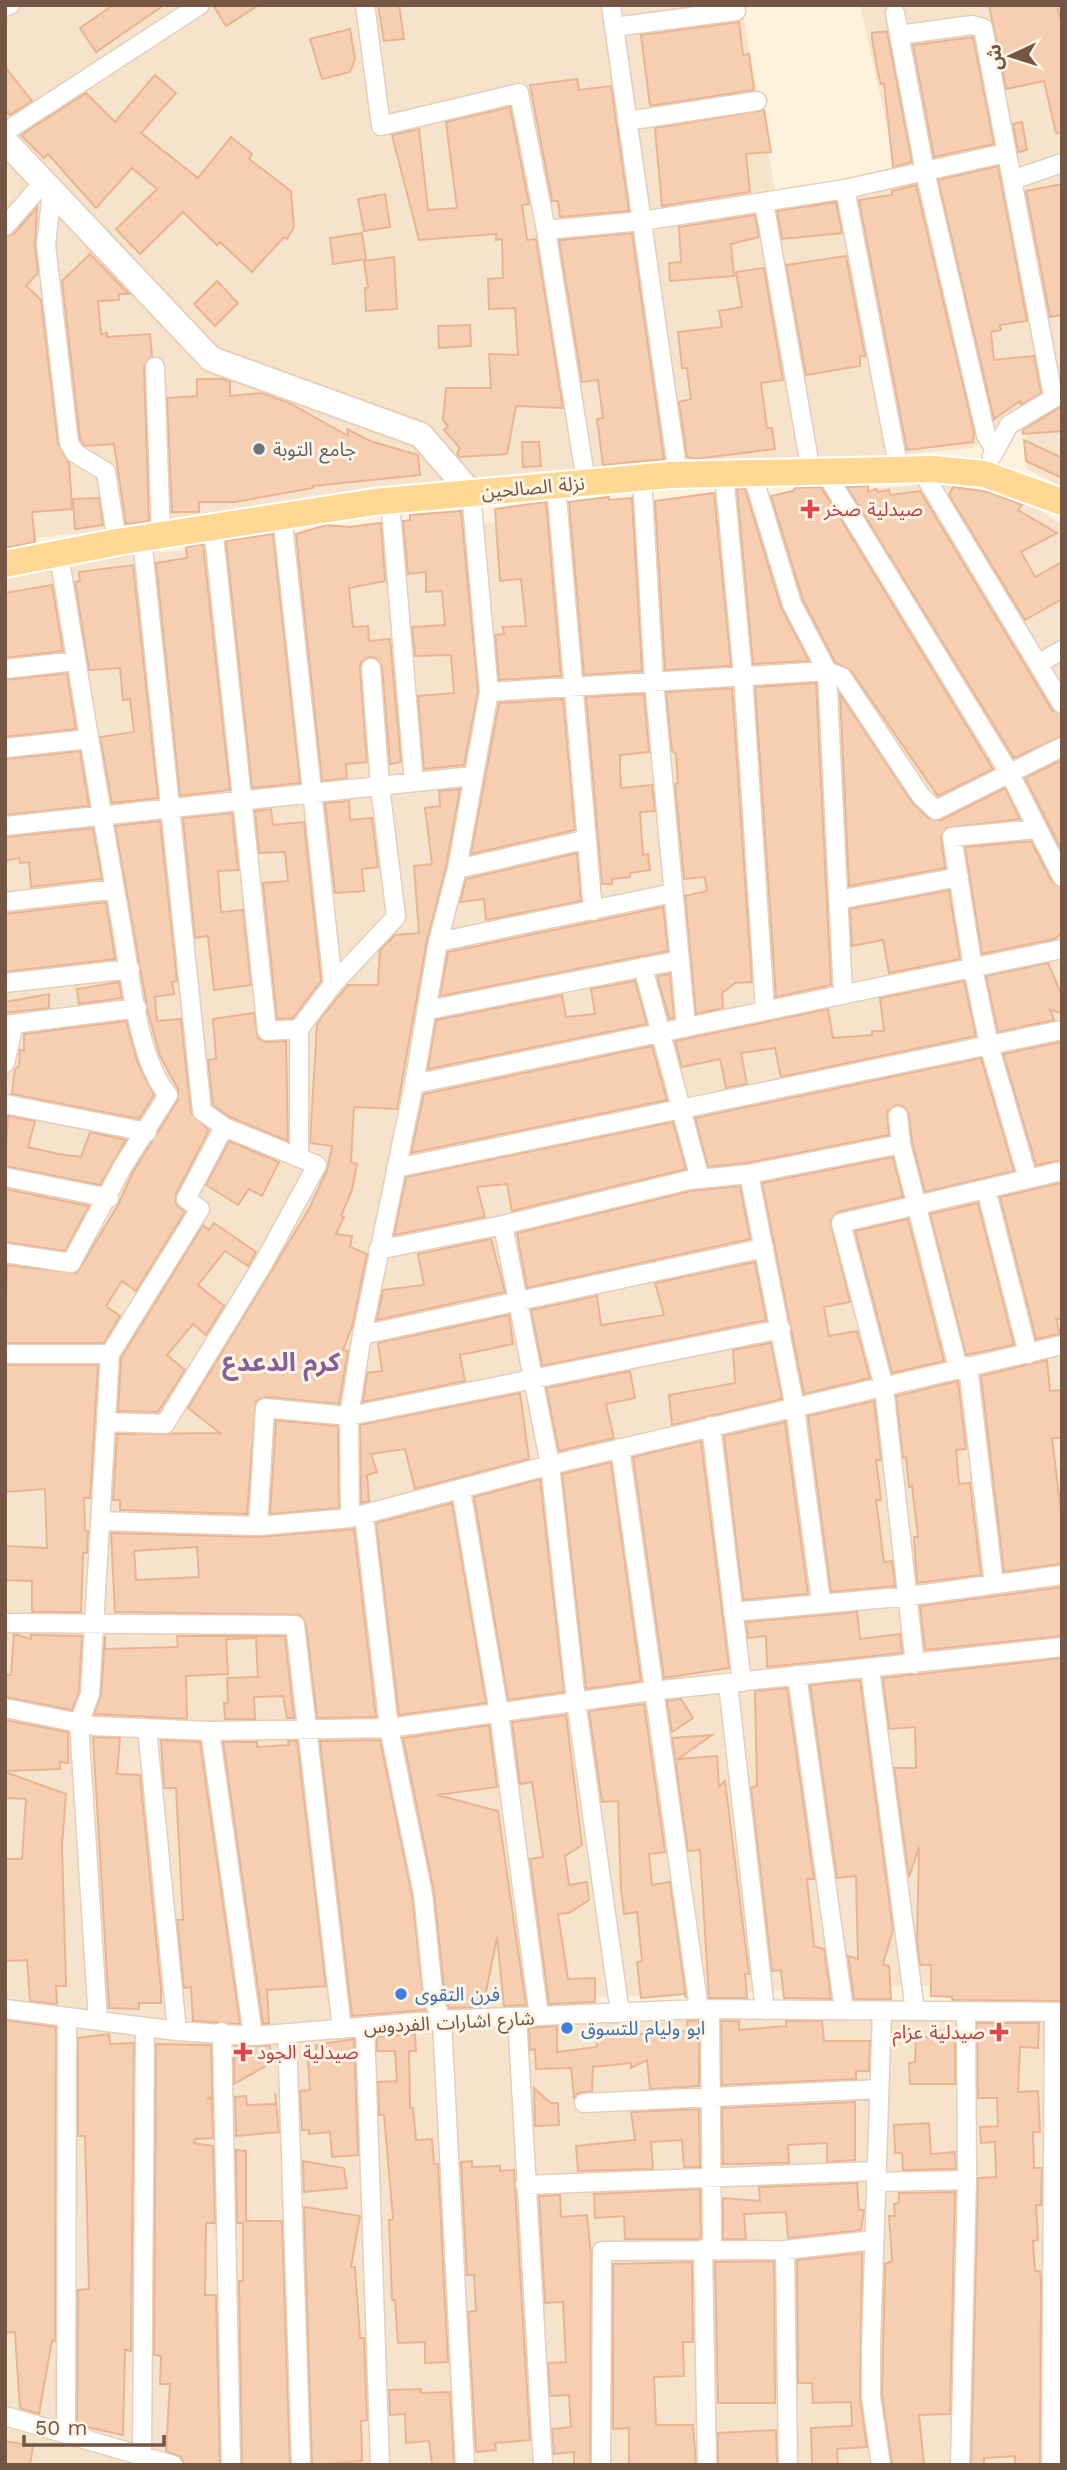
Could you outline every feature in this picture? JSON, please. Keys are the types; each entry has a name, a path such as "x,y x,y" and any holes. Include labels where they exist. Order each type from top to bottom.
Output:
{"main road":[{"name":"نزلة الصالحين","path":"5,564 282,515 390,500 642,477 910,470 984,474 1062,502"}],"street":[{"path":"5,7 10,5"},
{"path":"5,132 200,5"},
{"path":"365,5 381,126 519,93 546,230 586,482"},
{"path":"611,5 678,475"},
{"path":"614,27 736,11"},
{"path":"895,13 925,172 986,435 995,450"},
{"path":"900,36 972,25 983,28 1006,153 1058,394 1009,425 984,474"},
{"path":"628,121 757,101"},
{"path":"5,141 211,359 421,435 471,493 489,692 457,869 438,942 414,1084 378,1250 349,1416 357,1516 389,1728 423,1894 434,2001 442,2020 465,2465"},
{"path":"546,230 642,221 845,190 1006,153"},
{"path":"1012,180 1062,163"},
{"path":"5,226 48,186"},
{"path":"48,186 46,245 69,443 75,453 106,472 140,539"},
{"path":"845,190 910,470 1062,704"},
{"path":"764,202 818,472 1010,774 1062,877"},
{"path":"106,1422 165,1424 263,1264 317,1165 224,1127 202,1111 172,808 140,539 155,367"},
{"path":"752,473 792,604 827,671 843,995"},
{"path":"724,474 743,676 765,1010"},
{"path":"642,477 654,681 685,1027"},
{"path":"556,485 584,840 593,911"},
{"path":"390,500 414,782"},
{"path":"282,515 310,793 333,984"},
{"path":"213,527 240,801 267,1031 299,1029"},
{"path":"5,1253 71,1263 123,1166 168,1096 157,1083 144,1046 102,816 59,555"},
{"path":"1038,664 1062,650"},
{"path":"5,668 76,661"},
{"path":"299,1158 299,1029 333,984 396,917 380,786 371,668"},
{"path":"489,692 827,671 842,677 921,796 936,810 1062,747"},
{"path":"5,748 89,739"},
{"path":"5,826 472,776"},
{"path":"1028,1179 989,1045 973,968 952,837 1037,829"},
{"path":"457,869 584,840"},
{"path":"838,900 959,877"},
{"path":"5,902 115,889"},
{"path":"438,942 673,893"},
{"path":"414,1084 1062,949"},
{"path":"428,1010 680,960"},
{"path":"643,967 700,1179"},
{"path":"5,983 130,969"},
{"path":"5,1063 10,1025 137,1008"},
{"path":"396,1168 683,1111 1062,1030"},
{"path":"5,1104 147,1132"},
{"path":"898,1116 901,1144 963,1367 994,1584"},
{"path":"98,2021 79,1723 90,1694 92,1622 101,1521 110,1354 200,1209 186,1199 224,1127"},
{"path":"378,1250 503,1225 700,1179 749,1174 901,1144"},
{"path":"915,1664 910,1596 884,1388 841,1223 1062,1171"},
{"path":"749,1174 795,1408 821,1602"},
{"path":"5,1177 108,1198"},
{"path":"986,1189 1028,1354"},
{"path":"503,1225 531,1380 550,1465 576,1701 620,2013"},
{"path":"362,1335 764,1248"},
{"path":"258,1526 265,1408 349,1416 781,1329"},
{"path":"101,1521 258,1526 357,1516 711,1426 884,1388 963,1367 1061,1350"},
{"path":"5,1354 110,1354"},
{"path":"711,1426 733,1612 735,1683 765,2010"},
{"path":"620,1448 652,1690 705,2010 712,2177 707,2249 707,2465"},
{"path":"461,1490 499,1712 539,2016"},
{"path":"733,1612 910,1596 1062,1575"},
{"path":"5,1623 295,1625 342,2029"},
{"path":"5,1708 79,1723 147,1728 308,1731 389,1728 652,1690 1062,1647"},
{"path":"870,1668 915,2011"},
{"path":"797,1675 844,2010"},
{"path":"147,1728 177,2031"},
{"path":"210,1731 253,2036"},
{"name":"شارع اشارات الفردوس","path":"5,2009 177,2031 253,2036 442,2020 705,2010 1058,2012"},
{"path":"881,2465 872,2397 882,2011"},
{"path":"960,2465 967,2180 967,2011"},
{"path":"1051,2465 1058,2012"},
{"path":"66,2434 67,2017"},
{"path":"517,2017 542,2465"},
{"path":"366,2026 380,2465"},
{"path":"5,2416 158,2462 145,2027"},
{"path":"222,2032 232,2465"},
{"path":"287,2033 301,2465"},
{"path":"584,2104 879,2089"},
{"path":"525,2185 712,2177 876,2176 967,2180"},
{"path":"601,2465 602,2251 785,2249 874,2240"},
{"path":"785,2249 788,2465"}],"shaded area":[{"path":"5,5 741,5 778,206 900,186 860,5 1062,5 1062,382 973,448 586,482 5,541"},
{"path":"1062,400 1062,487 1027,469 1026,434"},
{"path":"941,483 1026,500 1062,525 1062,1984 1010,1983 439,2002 1062,2006 1062,2465 5,2465 5,566"}],"building":[{"path":"113,5 164,5 96,52 80,28"},
{"path":"213,5 259,5 226,26"},
{"path":"378,5 399,5 404,39 384,41"},
{"path":"989,5 1057,5 1062,27 1062,132 1056,133 1044,81 1006,89"},
{"path":"739,22 743,55 749,54 754,90 650,106 641,35"},
{"path":"350,29 355,59 350,72 322,79 310,39"},
{"path":"887,31 912,162 893,167 884,83 881,84 872,39 872,33"},
{"path":"973,37 994,144 934,157 913,45"},
{"path":"5,67 32,101 10,115 5,110"},
{"path":"155,75 176,93 141,133 198,178 231,137 252,154 249,159 291,191 294,227 287,239 284,237 252,272 220,242 217,245 183,212 140,254 116,229 157,189 132,168 96,208 48,154 44,158 21,135 86,93 115,122"},
{"path":"577,79 579,90 611,86 629,211 560,217 558,201 552,201 530,85"},
{"path":"510,107 529,204 522,205 527,240 536,239 563,408 516,406 507,454 459,457 457,453 460,448 444,430 448,426 443,420 446,388 491,388 489,354 518,355 515,308 489,309 488,279 503,278 502,239 496,240 496,234 419,240 392,135 419,129 428,210 457,208 446,122"},
{"path":"764,110 771,152 746,154 750,192 662,206 655,128"},
{"path":"1022,122 1027,150 1018,152 1013,124"},
{"path":"998,166 1027,321 1000,325 1001,330 991,332 994,360 1034,356 1041,393 1021,405 1020,401 994,419 938,180"},
{"path":"1062,184 1062,315 1050,317 1026,191"},
{"path":"916,185 974,432 973,442 907,450 859,200 892,195 892,191"},
{"path":"385,194 390,227 364,231 358,199"},
{"path":"836,202 842,233 782,239 777,211"},
{"path":"37,207 35,246 38,273 26,286 41,300 58,444 69,463 72,509 32,512 35,542 5,548 5,237 14,234"},
{"path":"755,215 759,237 731,244 734,276 670,281 669,263 681,262 679,227"},
{"path":"362,233 366,259 333,264 330,238"},
{"path":"632,233 664,459 603,465 597,419 603,418 598,380 582,382 559,240"},
{"path":"90,254 129,294 119,294 119,300 98,301 101,334 107,333 107,337 150,334 152,356 144,367 149,521 126,524 114,444 85,446 80,439 62,281"},
{"path":"846,256 865,356 860,356 860,366 806,375 786,265"},
{"path":"394,257 397,309 366,311 365,288 368,288 364,261"},
{"path":"764,268 783,380 761,383 767,428 772,428 775,449 695,459 687,457 679,402 691,399 687,368 682,368 678,332 722,327 719,311 742,307 736,272"},
{"path":"217,281 238,303 215,326 194,304"},
{"path":"470,325 471,346 439,348 438,326"},
{"path":"197,379 223,379 230,382 230,396 262,393 291,404 348,436 347,429 370,441 418,455 420,475 313,486 235,502 199,502 199,512 172,512 167,398 197,396"},
{"path":"1062,406 1062,431 1023,434 1023,430"},
{"path":"1024,440 1062,458 1062,478 1026,461"},
{"path":"522,442 539,442 541,466 523,467"},
{"path":"868,486 868,492 876,489 878,492 889,490 890,495 920,491 1052,710 1062,715 1062,736 1014,758 847,487"},
{"path":"821,487 993,769 938,796 851,671 835,662 803,600 771,496 793,491 795,488"},
{"path":"953,487 989,492 1022,505 1018,510 1057,533 1021,552 1035,577 1062,562 1062,599 1025,620 949,495"},
{"path":"737,489 745,489 781,607 809,661 753,664"},
{"path":"714,493 731,666 665,670 655,501"},
{"path":"609,497 609,500 632,498 642,671 584,675 569,502"},
{"path":"99,498 103,525 75,529 73,499"},
{"path":"546,502 561,676 499,680 495,635 504,634 503,627 526,626 521,579 500,581 495,509"},
{"path":"461,511 478,691 464,765 424,769 418,696 454,693 451,655 415,656 412,627 445,625 442,591 426,592 426,572 408,574 403,521 410,520 410,515"},
{"path":"381,523 385,581 349,588 353,627 368,626 369,641 390,639 401,762 390,764 382,667 376,658 369,657 361,662 360,669 367,762 346,764 347,778 322,781 296,534 326,525 350,527"},
{"path":"273,534 300,783 252,788 226,541"},
{"path":"203,544 230,790 180,796 156,563 187,558 186,547"},
{"path":"133,565 158,798 112,803 100,737 134,732 130,699 123,700 120,668 89,670 75,582 80,581 79,572"},
{"path":"52,585 63,651 5,658 5,593"},
{"path":"67,673 76,729 5,737 5,680"},
{"path":"816,683 831,985 776,997 755,687"},
{"path":"732,688 752,982 735,983 722,993 723,1008 696,1014 685,896 707,891 705,877 684,879 675,784 678,783 676,754 672,751 666,692"},
{"path":"644,694 649,752 620,755 620,770 621,788 652,785 655,811 640,812 643,855 648,854 650,870 630,873 630,877 612,879 612,884 602,884 586,697"},
{"path":"840,694 912,802 928,818 941,820 1005,788 1020,819 946,828 941,838 945,868 849,886"},
{"path":"563,699 575,830 471,854 499,703"},
{"path":"80,751 89,806 5,815 5,759"},
{"path":"1062,760 1062,851 1025,778"},
{"path":"460,789 446,867 427,940 397,1109 354,1107 351,1162 357,1164 352,1190 341,1216 344,1217 336,1234 352,1236 350,1247 367,1254 352,1327 343,1350 348,1351 339,1404 266,1397 256,1401 247,1514 120,1510 120,1500 113,1500 117,1434 220,1433 188,1408 309,1209 327,1170 332,1146 310,1143 317,1023 348,985 378,985 380,950 395,935 419,933 414,866 432,864 425,808 440,806 439,791"},
{"path":"349,801 350,820 372,818 378,867 362,869 364,891 335,893 325,803"},
{"path":"271,809 273,825 304,822 321,981 293,1018 277,1019 263,883 288,881 285,852 259,853 255,811"},
{"path":"232,813 238,870 218,871 221,912 243,910 251,985 214,990 208,936 195,938 183,818"},
{"path":"160,821 177,981 172,982 174,994 155,997 157,1021 181,1019 191,1113 209,1130 176,1194 176,1204 185,1212 136,1291 122,1281 106,1306 120,1316 104,1343 5,1343 7,1265 77,1273 118,1205 133,1172 178,1100 178,1089 160,1056 148,1012 115,826"},
{"path":"93,828 102,879 31,887 29,862 20,863 19,858 5,861 5,837"},
{"path":"1031,841 1052,882 1062,888 1062,933 1054,939 982,954 965,847"},
{"path":"577,853 581,901 486,920 484,899 460,902 466,879"},
{"path":"949,890 960,959 889,973 883,940 852,946 850,909"},
{"path":"106,902 115,959 5,972 5,914"},
{"path":"663,907 668,951 440,996 448,952"},
{"path":"1048,963 1062,996 1062,1013 1050,1010 1054,1020 998,1032 986,976"},
{"path":"670,974 674,1018 669,1019 657,976"},
{"path":"635,981 647,1024 428,1069 436,1020 562,995 566,1017 595,1014 591,989"},
{"path":"964,981 976,1036 781,1077 775,1048 741,1053 747,1084 726,1088 720,1059 682,1067 675,1041 828,1009 833,1038 872,1035 872,1031 884,1031 880,998"},
{"path":"119,982 122,998 79,1004 77,989"},
{"path":"49,994 49,1008 5,1013 5,1002"},
{"path":"254,1013 258,1038 267,1042 286,1041 288,1141 230,1117 213,1105 208,1060 216,1059 213,1019"},
{"path":"126,1021 138,1064 154,1095 139,1119 12,1094 20,1050 24,1051 24,1034"},
{"path":"1061,1042 1062,1160 1036,1165 1003,1054"},
{"path":"652,1046 667,1100 411,1153 424,1094"},
{"path":"981,1058 1014,1171 925,1192 912,1142 909,1114 903,1106 897,1105 887,1112 889,1135 747,1163 708,1167 695,1118"},
{"path":"8,1116 35,1121 28,1147 58,1154 81,1157 90,1132 126,1140 100,1185 5,1166"},
{"path":"673,1122 686,1169 512,1211 507,1184 477,1187 485,1217 394,1235 406,1177"},
{"path":"229,1141 279,1162 262,1196 249,1189 238,1205 206,1185"},
{"path":"893,1157 903,1197 838,1212 830,1221 850,1302 824,1307 829,1336 857,1331 870,1378 804,1394 762,1183"},
{"path":"1061,1183 1062,1319 1056,1319 1060,1334 1036,1339 1000,1197"},
{"path":"740,1186 750,1239 527,1288 517,1233 691,1191"},
{"path":"5,1189 89,1206 65,1251 5,1242"},
{"path":"978,1203 1014,1345 966,1355 930,1214"},
{"path":"908,1219 944,1361 892,1373 855,1231"},
{"path":"214,1223 256,1252 248,1266 225,1251 198,1285 224,1306 206,1335 193,1324 167,1355 185,1370 158,1412 118,1411 121,1358 203,1225 209,1230"},
{"path":"491,1239 505,1292 377,1320 383,1290 424,1285 418,1254"},
{"path":"755,1262 766,1320 542,1366 531,1310 597,1296 601,1325 664,1315 655,1283"},
{"path":"509,1315 513,1344 460,1355 465,1381 363,1402 367,1373 382,1371 378,1343"},
{"path":"771,1343 782,1399 672,1425 669,1395 735,1383 733,1350"},
{"path":"1047,1360 1050,1391 1062,1390 1062,1438 1052,1438 1062,1521 1062,1564 1004,1572 981,1376"},
{"path":"5,1365 98,1365 90,1498 84,1498 85,1531 88,1531 87,1553 83,1553 81,1612 32,1612 32,1581 5,1580 5,1546 47,1548 45,1489 5,1492"},
{"path":"630,1371 635,1398 606,1404 614,1438 559,1451 546,1388"},
{"path":"958,1381 966,1449 956,1450 959,1484 970,1483 981,1575 917,1583 914,1537 918,1537 912,1486 909,1487 906,1457 903,1458 896,1396"},
{"path":"520,1393 529,1459 415,1489 405,1449 371,1454 377,1472 367,1475 369,1501 361,1503 360,1425"},
{"path":"874,1401 881,1460 876,1460 881,1500 876,1500 884,1562 892,1561 895,1586 831,1592 808,1416"},
{"path":"276,1420 338,1426 339,1508 270,1514"},
{"path":"785,1422 808,1594 743,1600 724,1436"},
{"path":"701,1441 729,1668 664,1678 633,1457"},
{"path":"611,1462 641,1681 586,1689 562,1474"},
{"path":"540,1479 564,1692 508,1700 474,1497"},
{"path":"452,1503 486,1703 399,1715 376,1523"},
{"path":"354,1529 376,1717 317,1718 306,1624 300,1615 115,1612 111,1533 258,1537","holes":["197,1547 199,1577 136,1580 134,1551"]},
{"path":"1062,1587 1062,1636 925,1650 920,1606"},
{"path":"857,1612 860,1639 900,1634 902,1653 767,1667 766,1636 748,1638 746,1622"},
{"path":"14,1634 31,1639 31,1635 82,1636 79,1692 72,1710 5,1697 5,1675 11,1675"},
{"path":"105,1636 105,1649 178,1647 177,1636 285,1636 294,1718 287,1718 283,1696 254,1697 255,1719 225,1719 224,1703 228,1703 227,1678 258,1677 256,1638 226,1639 228,1674 186,1676 187,1719 94,1714 101,1695"},
{"path":"1062,1658 1062,2001 952,2000 952,1997 931,1996 931,1965 920,1965 917,1943 919,1847 909,1877 894,1768 916,1768 915,1727 889,1729 883,1678"},
{"path":"860,1680 893,1930 883,1964 889,1966 891,1999 854,1999 848,1956 858,1959 856,1876 837,1878 810,1685"},
{"path":"787,1688 814,1879 807,1879 814,1946 824,1949 831,1999 784,1998 781,1970 772,1971 751,1788 757,1786 755,1691"},
{"path":"681,1699 693,1718 672,1732 667,1701"},
{"path":"644,1704 665,1852 649,1854 652,1885 670,1882 686,1998 685,1994 641,1998 637,1962 642,1961 637,1912 624,1914 621,1889 618,1801 602,1802 589,1711"},
{"path":"566,1715 582,1845 565,1856 569,1885 587,1882 589,1900 569,1913 558,1914 568,1979 595,1978 595,2002 549,2004 530,1859 543,1857 532,1782 520,1784 512,1722"},
{"path":"5,1720 68,1732 68,1763 60,1762 60,1769 5,1771"},
{"path":"489,1725 497,1787 437,1795 498,1811 526,2005 504,2006 497,1937 483,2007 449,2008 445,1998 434,1892 403,1738"},
{"path":"712,1735 678,1759 717,1756 719,1786 725,1781 749,1974 745,1974 747,1998 709,1998 700,1850 688,1851 672,1738"},
{"path":"93,1737 120,1738 117,1774 140,1775 161,2003 139,2003 139,2009 109,2008"},
{"path":"161,1740 200,1742 240,2024 193,2021 191,1987 184,1988 177,1920 183,1920 176,1788 164,1788"},
{"path":"380,1740 412,1896 425,2010 352,2016 320,1741"},
{"path":"288,1741 297,1741 326,1986 267,1990 269,2023 263,2024 223,1742 257,1742 257,1747 289,1745"},
{"path":"5,1772 66,1794 62,1846 66,1986 56,1986 57,2004 30,2001 27,1960 5,1961 5,1859 22,1859 26,1799 5,1798"},
{"path":"5,2020 56,2027 55,2341 52,2340 39,2414 20,2408 15,2332 5,2333"},
{"path":"699,2020 699,2086 650,2089 647,2060 631,2068 631,2063 593,2067 592,2091 578,2093 574,2098 571,2068 536,2069 535,2049 530,2050 529,2028 557,2026 557,2052 597,2047 596,2037 688,2031 687,2021"},
{"path":"721,2021 739,2021 739,2030 786,2026 786,2021 822,2021 824,2041 870,2041 869,2071 856,2071 856,2079 722,2085"},
{"path":"977,2023 1039,2023 1038,2048 1020,2047 1018,2092 1038,2091 1040,2132 1033,2132 1034,2168 1042,2168 1041,2205 1036,2205 1038,2240 1033,2241 1035,2271 1040,2271 1041,2280 1040,2465 1015,2465 1015,2456 984,2458 984,2465 971,2465 978,2178 996,2177 995,2142 981,2143 980,2127 998,2126 997,2098 978,2098"},
{"path":"929,2031 955,2031 955,2084 910,2084 909,2063 915,2062 916,2037 930,2037"},
{"path":"109,2034 110,2044 134,2043 131,2351 125,2350 123,2435 77,2425 78,2290 89,2289 85,2136 78,2136 78,2038"},
{"path":"415,2034 416,2051 409,2051 410,2108 413,2108 416,2140 432,2139 434,2164 438,2164 448,2362 425,2363 425,2342 398,2343 395,2300 392,2300 389,2220 393,2219 384,2115 379,2115 378,2082 397,2081 395,2051 377,2051 377,2037"},
{"path":"354,2039 358,2155 332,2157 330,2132 309,2134 309,2130 302,2130 300,2091 310,2090 308,2061 317,2061 316,2045"},
{"path":"156,2044 211,2045 212,2096 207,2099 212,2098 213,2138 195,2139 194,2143 213,2146 215,2223 206,2223 205,2295 216,2295 220,2465 184,2465 181,2457 166,2451 170,2384 160,2384 161,2356 154,2355"},
{"path":"234,2046 270,2046 271,2063 234,2084"},
{"path":"534,2088 551,2103 558,2103 559,2125 535,2126"},
{"path":"275,2093 279,2132 236,2136 235,2097 246,2096 247,2105 276,2104"},
{"path":"855,2102 855,2160 827,2162 827,2143 788,2145 789,2163 723,2164 722,2108"},
{"path":"699,2109 700,2167 684,2167 682,2140 651,2142 653,2169 578,2171 576,2146 635,2140 631,2112"},
{"path":"929,2123 931,2154 955,2152 956,2169 903,2170 902,2153 895,2153 894,2125"},
{"path":"236,2150 246,2151 246,2221 282,2221 290,2465 242,2465 239,2281 243,2281 243,2223 237,2223"},
{"path":"303,2161 344,2168 347,2188 304,2192"},
{"path":"472,2161 472,2167 500,2166 500,2171 514,2170 530,2440 495,2443 496,2450 476,2452 468,2312 476,2311 474,2275 467,2275 461,2162"},
{"path":"857,2183 859,2210 864,2210 861,2230 788,2238 786,2212 744,2214 746,2239 723,2239 723,2198 760,2201 759,2187"},
{"path":"700,2189 701,2238 698,2239 625,2239 624,2216 595,2218 594,2194"},
{"path":"955,2192 950,2414 919,2415 924,2465 892,2465 882,2396 885,2264 892,2261 889,2216 895,2216 894,2204 899,2203 899,2193"},
{"path":"560,2195 561,2217 587,2215 591,2255 590,2465 574,2465 574,2452 554,2454 552,2429 571,2427 569,2395 550,2396 548,2363 566,2362 563,2302 545,2303 539,2196"},
{"path":"304,2207 360,2216 351,2267 355,2267 360,2338 364,2338 367,2420 361,2421 362,2461 312,2465"},
{"path":"862,2253 860,2397 867,2447 837,2449 838,2465 812,2465 811,2428 852,2426 851,2402 813,2403 812,2383 798,2383 797,2260"},
{"path":"774,2261 775,2403 718,2403 715,2262"},
{"path":"692,2262 693,2342 683,2342 684,2376 654,2377 656,2425 693,2425 696,2465 629,2465 629,2428 613,2429 613,2264"},
{"path":"421,2389 421,2393 450,2392 454,2465 432,2464 429,2441 406,2443 405,2414 390,2415 389,2390"},
{"path":"776,2430 777,2465 718,2465 718,2433"},
{"path":"5,2441 33,2446 30,2465 5,2465"}],"place":[{"name":"جامع التوبة","path":"259,449"},
{"name":"صيدلية صخر","path":"810,509"},
{"name":"فرن التقوى","path":"401,1994"},
{"name":"ابو وليام للتسوق","path":"567,2028"},
{"name":"صيدلية عزام","path":"999,2032"},
{"name":"صيدلية الجود","path":"243,2052"}],"district":[{"name":"كرم الدعدع","path":"281,1362"}]}
